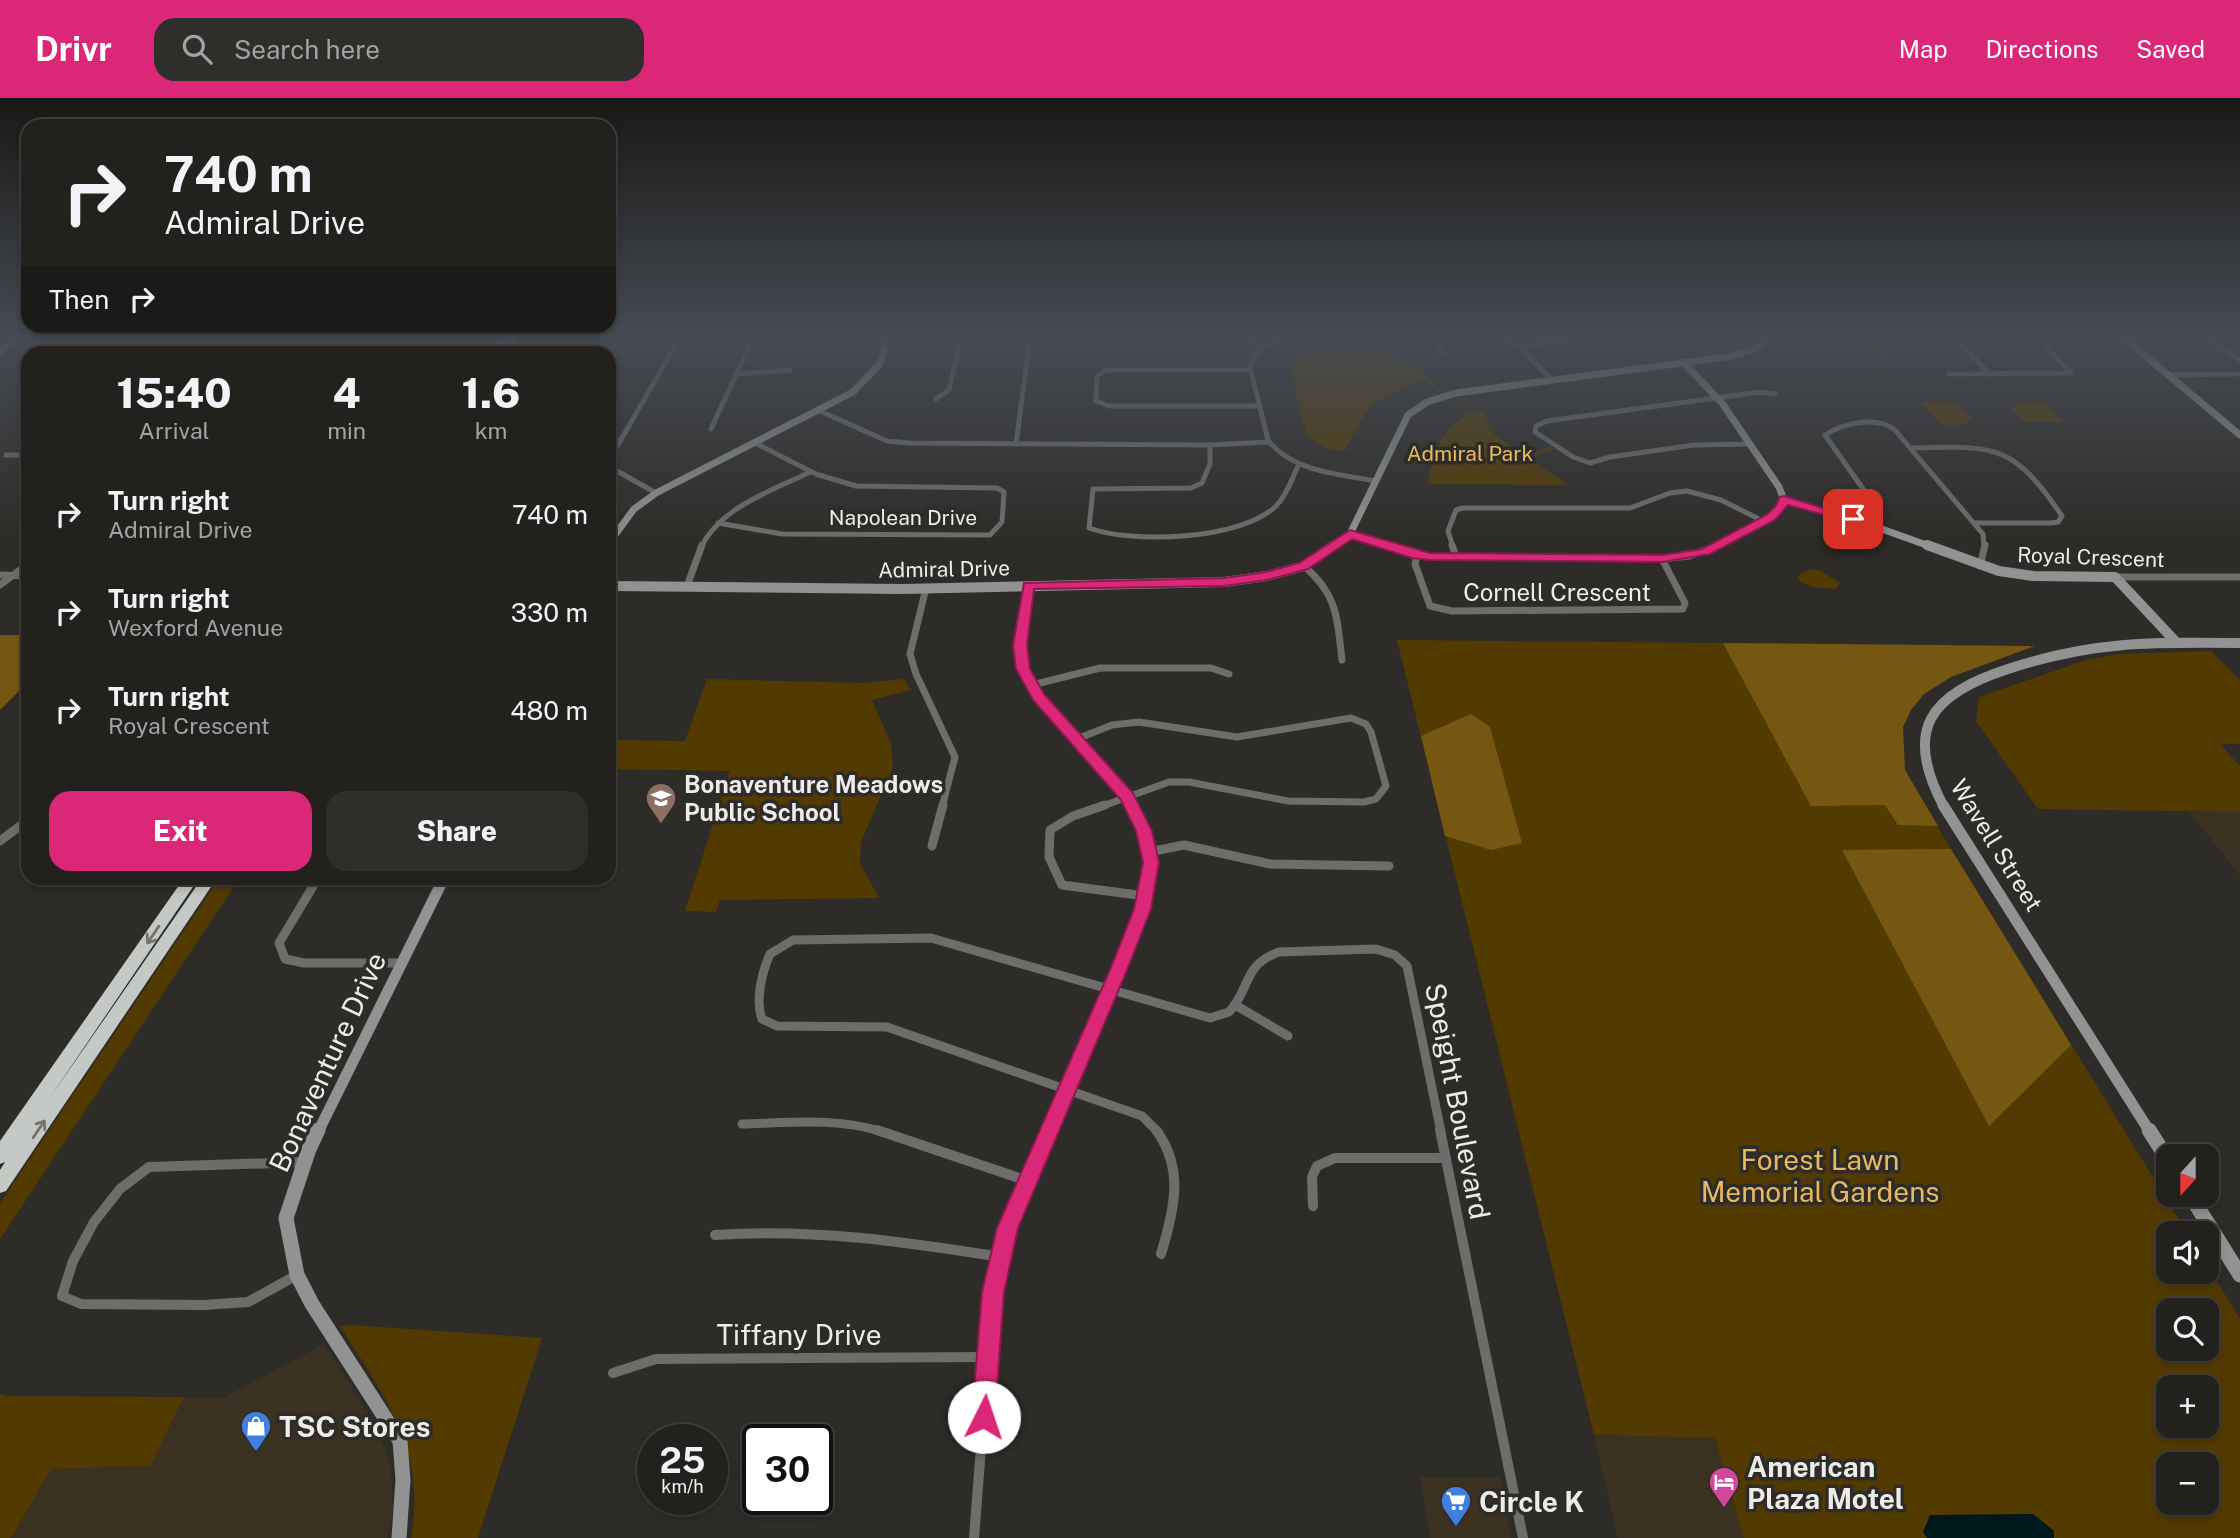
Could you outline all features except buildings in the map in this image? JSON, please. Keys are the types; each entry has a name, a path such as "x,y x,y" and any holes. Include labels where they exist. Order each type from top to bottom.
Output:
{"highway":[{"path":"0,1156 187,885"},
{"path":"0,1185 205,885"}],"street":[{"path":"616,448 641,405"},
{"path":"710,429 721,405"},
{"path":"616,533 634,509 656,493 829,405"},
{"path":"1016,444 1021,405"},
{"path":"1108,405 1260,406 1269,442 1278,452 1299,464 1376,481"},
{"name":"Admiral Drive","path":"616,586 926,588 1224,582 1267,576 1304,566 1350,534 1408,415 1422,405"},
{"path":"1663,405 1546,421 1536,426 1535,432 1573,457 1590,463 1610,457 1694,445 1751,444"},
{"path":"1350,534 1417,555 1456,557 1662,559 1705,552 1763,521 1781,508 1784,500 1779,487 1722,405"},
{"path":"2204,405 2240,435"},
{"path":"820,411 887,441 1210,445 1269,442"},
{"path":"1860,521 1871,506 1868,496 1825,435 1869,422 1884,422 1911,448 1983,534 1985,544 1980,566"},
{"name":"Napolean Drive","path":"718,523 782,534 990,535 1000,529 1003,521 1004,492 997,488 856,486 826,479 755,443"},
{"path":"1210,445 1210,464 1202,483 1191,488 1093,489 1089,528 1105,534 1211,533 1241,527 1259,521 1275,508 1283,498 1299,464"},
{"path":"1911,448 1980,448 2001,453 2014,461 2062,516 2058,522 2051,523 1974,523"},
{"path":"6,455 21,455"},
{"path":"616,470 656,493"},
{"path":"687,586 706,537 718,523 735,511 810,472"},
{"path":"1456,557 1448,531 1456,510 1463,508 1630,508 1641,507 1675,492 1689,492 1719,499 1763,521"},
{"name":"Royal Crescent","path":"1784,500 1860,521 1980,566 2033,576 2240,577"},
{"name":"Cornell Crescent","path":"1417,555 1415,564 1430,606 1452,611 1683,609 1685,603 1662,559"},
{"path":"1304,566 1317,576 1335,599 1342,660"},
{"path":"0,585 21,570"},
{"path":"0,575 21,576"},
{"path":"2115,577 2176,642"},
{"path":"974,1538 993,1292 1008,1228 1110,990 1145,896 1151,862 1144,831 1128,797 1038,696 1023,669 1020,645 1028,586"},
{"path":"926,588 911,654 916,674 955,757 932,846"},
{"name":"Wavell Street","path":"2158,1144 1951,819 1934,788 1926,762 1924,743 1929,723 1942,701 1963,687 2074,649 2112,644 2240,643"},
{"path":"1032,685 1100,668 1210,668 1229,674"},
{"path":"1077,739 1112,725 1139,722 1237,737 1350,718 1366,724 1371,732 1386,786 1376,799 1364,802 1288,801 1180,781 1169,782 1073,816 1050,830 1049,857 1062,885 1145,896"},
{"path":"0,841 21,825"},
{"path":"1149,852 1184,845 1270,864 1389,866"},
{"path":"314,885 279,943 285,959 304,963 401,963"},
{"name":"Bonaventure Drive","path":"399,1538 403,1480 400,1441 312,1304 297,1275 286,1218 305,1162 440,885"},
{"path":"1161,1254 1176,1192 1172,1155 1161,1131 1142,1116 887,1027 777,1026 761,1018 758,1008 769,955 781,945 793,940 931,938 1210,1018 1220,1018 1237,1006 1288,1036"},
{"name":"Speight Boulevard","path":"1237,1006 1253,967 1265,957 1279,952 1376,949 1395,955 1407,966 1523,1538"},
{"path":"742,1124 825,1122 865,1126 1028,1181"},
{"path":"1313,1206 1312,1177 1317,1166 1335,1158 1446,1158"},
{"path":"297,1275 248,1302 204,1305 81,1304 62,1297 66,1277 105,1204 133,1174 149,1167 305,1162"},
{"path":"2198,1208 2240,1275"},
{"path":"715,1235 748,1231 862,1235 1001,1257"},
{"name":"Tiffany Drive","path":"613,1373 656,1359 988,1357"}],"shaded area":[{"path":"0,635 21,635 21,689 0,710"},
{"path":"1723,643 2035,646 1951,677 1924,694 1911,710 1903,727 1905,770 1938,826 1898,825 1885,805 1811,806"},
{"path":"1471,714 1490,727 1522,843 1491,850 1445,836 1421,736"},
{"path":"2188,811 2240,812 2240,875"},
{"path":"1951,849 2071,1045 1989,1126 1842,850"},
{"path":"324,1344 375,1424 390,1463 393,1508 387,1538 11,1538 51,1469 149,1466 184,1397 223,1398"},
{"path":"1594,1435 1715,1438 1744,1538 1618,1538"},
{"path":"1420,1477 1501,1477 1511,1538 1430,1538"}],"green space":[{"path":"1299,405 1373,405 1345,451 1325,448 1307,437"},
{"name":"Admiral Park","path":"1457,405 1467,415 1483,411 1494,434 1522,455 1551,447 1554,449 1527,458 1569,485 1428,484 1435,454 1443,436 1449,428 1466,417"},
{"path":"1923,405 1958,405 1972,418 1963,425 1941,425"},
{"path":"2015,405 2047,405 2063,422 2024,422 2012,410"},
{"path":"1810,569 1821,571 1840,583 1835,589 1812,587 1801,582 1798,576"},
{"name":"Forest Lawn Memorial Gardens","path":"1397,640 1833,644 1943,836 2156,1182 2156,1208 2172,1208 2180,1221 2156,1221 2156,1284 2219,1284 2240,1319 2240,1538 1744,1538 1715,1438 1594,1435"},
{"path":"2211,651 2240,680 2240,744 2220,744 2240,766 2240,812 2038,809 1976,721 1979,697 2089,659 2119,654"},
{"path":"707,679 865,683 904,679 911,690 872,700 891,744 893,767 861,842 860,863 879,898 720,900 716,912 685,911 730,771 616,769 616,740 685,741"},
{"path":"215,885 235,885 0,1239 0,1203"},
{"path":"340,1326 542,1338 478,1538 411,1538 413,1477 407,1450 386,1401"},
{"path":"0,1394 184,1397 150,1466 51,1469 11,1538 0,1538"}],"water":[{"path":"2033,1514 2054,1531 2054,1538 1927,1538 1923,1532 1930,1515"}],"place":[{"name":"Bonaventure Meadows Public School","path":"661,825"},
{"name":"TSC Stores","path":"256,1453"},
{"name":"American Plaza Motel","path":"1724,1509"},
{"name":"Circle K","path":"1456,1528"}],"route":[{"path":"984,1417 993,1292 1008,1228 1142,909 1151,862 1144,831 1128,797 1038,696 1023,669 1020,645 1028,586 1224,582 1267,576 1304,566 1344,541 1350,534 1430,557 1662,559 1705,552 1771,517 1781,508 1784,500 1853,519"}]}
